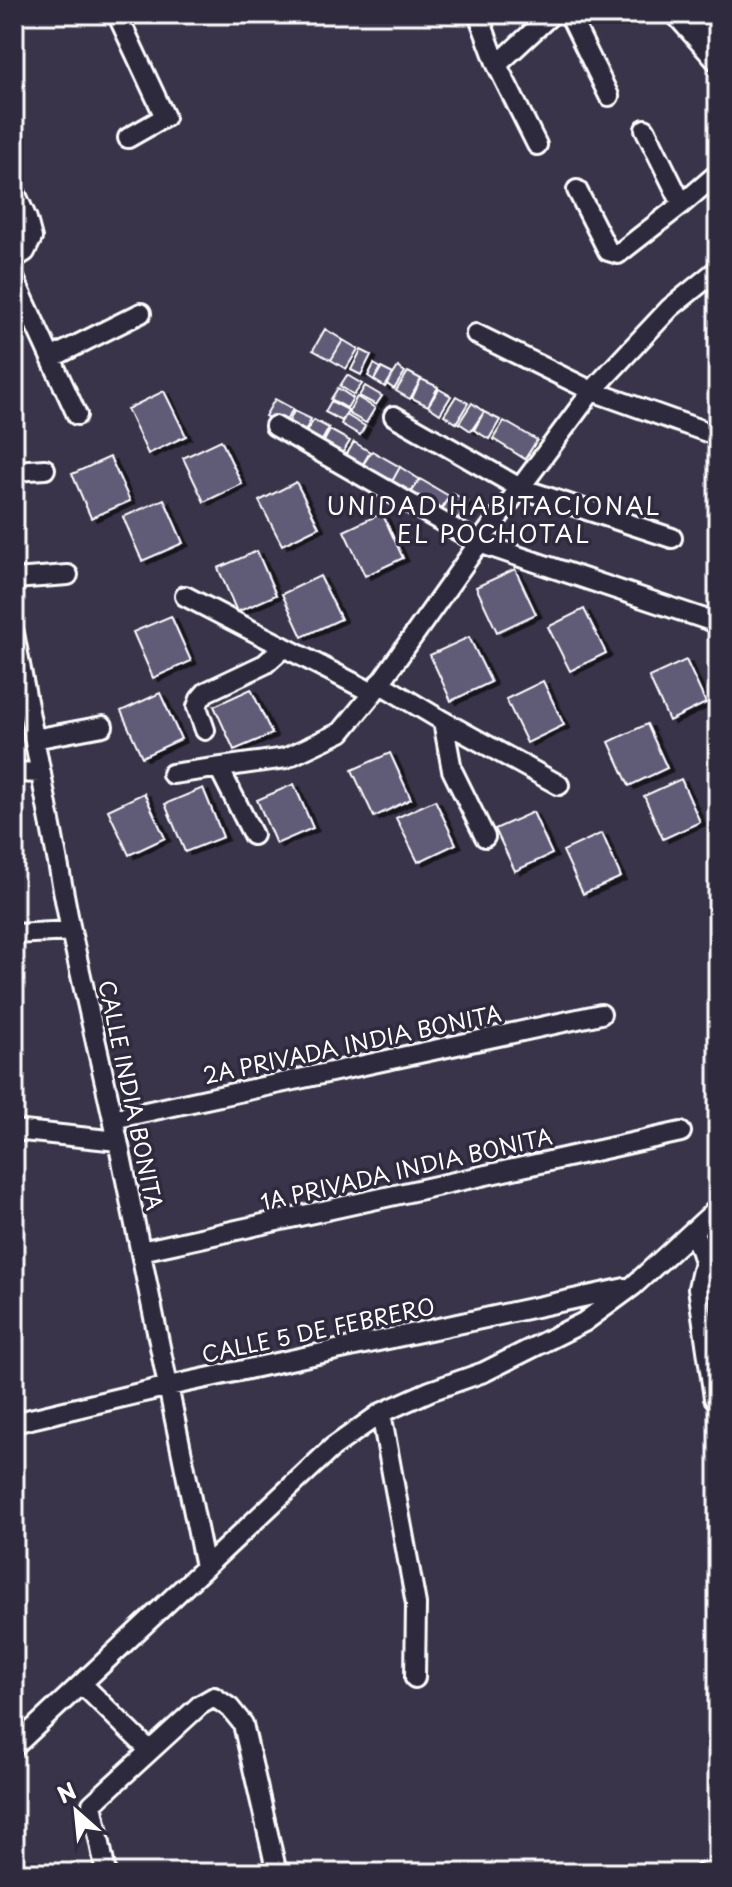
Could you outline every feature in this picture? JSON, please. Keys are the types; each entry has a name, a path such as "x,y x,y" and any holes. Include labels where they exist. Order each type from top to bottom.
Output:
{"street":[{"path":"117,14 165,117 128,138"},
{"path":"478,14 497,65 537,145"},
{"path":"497,65 552,14"},
{"path":"569,14 609,96"},
{"path":"680,14 718,57"},
{"path":"645,129 682,204"},
{"path":"577,190 608,251 618,254 718,173"},
{"path":"14,190 32,238 25,252 14,259"},
{"path":"172,774 286,758 341,732 592,391 670,308 718,269"},
{"path":"14,278 77,415"},
{"path":"51,358 141,313"},
{"path":"476,334 592,391 718,436"},
{"path":"394,416 520,488 672,538"},
{"path":"275,426 479,543 711,621"},
{"path":"14,471 45,469"},
{"path":"14,579 68,575"},
{"path":"185,596 284,647 443,721 559,785"},
{"name":"CALLE INDIA BONITA","path":"14,633 71,931 118,1141 205,1567"},
{"path":"205,730 197,707 206,692 265,664 284,647"},
{"path":"443,721 452,770 485,837"},
{"path":"34,739 103,726"},
{"path":"219,768 253,835"},
{"path":"14,772 41,773"},
{"path":"14,934 71,931"},
{"name":"2A PRIVADA INDIA BONITA","path":"113,1119 601,1014"},
{"path":"14,1130 118,1141"},
{"name":"1A PRIVADA INDIA BONITA","path":"141,1251 681,1132"},
{"path":"14,1747 333,1447 381,1413 484,1372 584,1322 633,1286 718,1208"},
{"path":"694,1232 704,1261 698,1288 714,1398"},
{"name":"CALLE 5 DE FEBRERO","path":"14,1423 169,1386 633,1286"},
{"path":"381,1413 416,1604 415,1678"},
{"path":"82,1684 149,1750"},
{"path":"106,1873 92,1804 200,1705 214,1697 230,1708 243,1724 277,1873"},
{"path":"704,1873 718,1870"}],"building":[{"path":"325,329 343,340 331,360 313,350"},
{"path":"343,340 358,349 346,369 331,360"},
{"path":"361,350 371,355 361,375 351,370"},
{"path":"374,364 381,368 374,380 368,376"},
{"path":"398,367 405,372 394,389 387,384"},
{"path":"381,368 393,374 385,387 374,380"},
{"path":"408,372 421,379 410,399 396,391"},
{"path":"347,375 362,384 354,395 340,386"},
{"path":"421,379 438,387 428,406 412,398"},
{"path":"365,386 382,396 376,405 359,396"},
{"path":"338,388 353,398 347,408 331,399"},
{"path":"439,389 451,396 440,414 428,406"},
{"path":"164,391 186,436 148,454 127,409"},
{"path":"456,396 468,403 456,423 444,415"},
{"path":"357,397 375,408 366,423 348,413"},
{"path":"275,399 293,409 283,426 265,416"},
{"path":"331,401 348,410 342,421 325,412"},
{"path":"472,403 484,412 471,431 459,423"},
{"path":"294,411 311,419 303,436 286,427"},
{"path":"484,412 500,420 489,439 474,430"},
{"path":"346,415 365,426 360,435 341,424"},
{"path":"314,420 329,428 319,446 303,436"},
{"path":"504,421 537,440 525,459 493,439"},
{"path":"330,430 350,441 340,457 321,447"},
{"path":"221,440 242,484 204,502 183,458"},
{"path":"354,442 370,452 360,469 344,459"},
{"path":"372,451 400,467 389,487 360,469"},
{"path":"110,457 130,501 91,518 72,474"},
{"path":"400,467 419,479 408,498 389,487"},
{"path":"420,479 449,496 438,515 408,498"},
{"path":"296,482 319,527 282,545 259,501"},
{"path":"452,493 468,502 455,524 439,515"},
{"path":"164,499 183,543 142,561 123,517"},
{"path":"382,513 403,558 365,576 344,531"},
{"path":"257,551 276,595 237,612 218,568"},
{"path":"515,569 536,614 497,632 476,587"},
{"path":"320,576 341,619 302,637 282,594"},
{"path":"584,609 606,653 570,671 548,627"},
{"path":"171,616 191,661 153,678 133,632"},
{"path":"469,637 491,682 451,701 430,655"},
{"path":"686,660 706,703 669,721 649,677"},
{"path":"543,681 564,725 527,743 506,699"},
{"path":"251,689 272,734 234,750 214,706"},
{"path":"718,690 718,708 711,693"},
{"path":"160,693 181,739 142,757 121,711"},
{"path":"647,724 667,768 629,786 609,742"},
{"path":"390,753 411,799 374,817 352,770"},
{"path":"681,779 700,822 663,839 644,796"},
{"path":"294,784 313,828 276,844 257,800"},
{"path":"203,788 223,837 185,852 165,804"},
{"path":"144,793 165,838 129,855 108,810"},
{"path":"435,800 456,844 418,862 396,818"},
{"path":"533,812 552,854 515,871 495,829"},
{"path":"602,833 621,877 583,894 563,851"}],"district":[{"name":"UNIDAD HABITACIONAL EL POCHOTAL","path":"494,519"}]}
